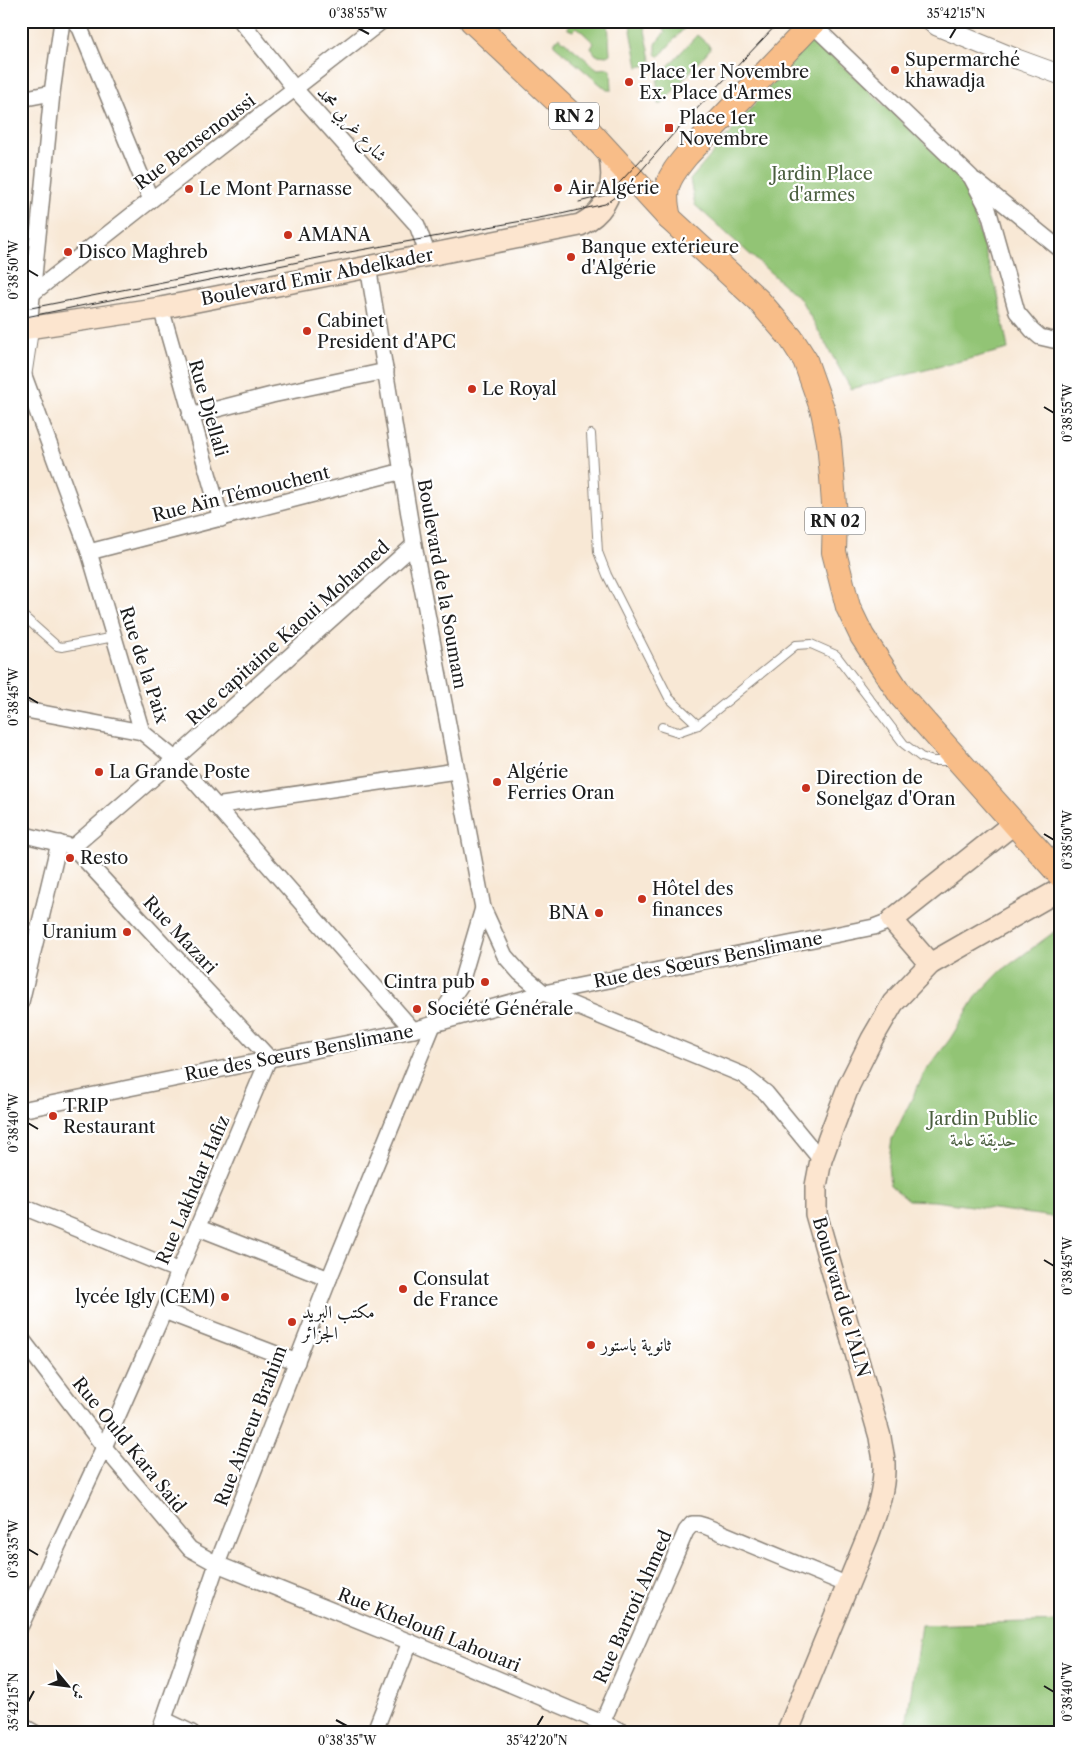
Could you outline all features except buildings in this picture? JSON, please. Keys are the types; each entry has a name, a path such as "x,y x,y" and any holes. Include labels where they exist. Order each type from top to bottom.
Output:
{"main road":[{"name":"RN 2","path":"472,21 590,132 669,218"},
{"path":"669,218 665,200 667,186 674,172 687,155 815,22"},
{"name":"Boulevard Emir Abdelkader","path":"25,328 161,308 580,225 594,216 604,204 612,184 613,173 609,152"},
{"name":"RN 02","path":"669,218 759,301 792,338 804,360 823,411 829,442 835,518 834,552 848,607 862,636 902,698 1061,876"},
{"name":"Rue des Sœurs Benslimane","path":"892,920 1013,824"},
{"name":"Boulevard de l'ALN","path":"788,1733 876,1516 882,1490 884,1464 880,1437 816,1214 816,1186 821,1160 849,1085 872,1039 894,1003 930,964 1061,889"},
{"path":"892,920 930,964"}],"street":[{"path":"22,376 25,328 32,293 52,93 62,21"},
{"path":"74,21 80,28 151,200"},
{"name":"شارع غربي محمد","path":"241,21 296,89 417,225 428,255"},
{"name":"Rue Bensenoussi","path":"32,293 382,21"},
{"path":"931,21 938,26 1017,59 1061,75"},
{"path":"815,22 971,177 1060,249"},
{"path":"21,99 52,93"},
{"path":"971,177 988,209 1017,312 1040,337 1054,340 1061,339"},
{"name":"Boulevard de la Soumam","path":"368,266 414,545 483,908"},
{"name":"Rue Djellali","path":"161,308 220,519"},
{"path":"190,416 272,395 386,372"},
{"name":"Rue de la Paix","path":"22,376 89,552 142,732 175,759 413,1030"},
{"name":"Rue Aïn Témouchent","path":"89,552 403,471"},
{"name":"Rue capitaine Kaoui Mohamed","path":"66,845 175,759 414,545"},
{"path":"21,709 142,732"},
{"path":"215,806 456,770"},
{"path":"21,834 66,845 21,1002"},
{"name":"Rue Mazari","path":"66,845 269,1058"},
{"path":"483,908 504,956 520,973 544,993 743,1075 756,1083 821,1160"},
{"name":"Rue Aimeur Brahim","path":"162,1726 217,1564 329,1279 433,1025 460,986 483,908"},
{"name":"Rue des Sœurs Benslimane","path":"21,1110 413,1030 544,993 874,927 892,920"},
{"name":"Rue Lakhdar Hafiz","path":"21,1625 104,1448 164,1311 269,1058"},
{"path":"21,1206 179,1271"},
{"path":"199,1228 329,1279"},
{"path":"164,1311 297,1362"},
{"name":"Rue Ould Kara Said","path":"21,1338 104,1448 190,1549 217,1564"},
{"name":"Rue Barroti Ahmed","path":"602,1723 686,1531 692,1524 705,1526 848,1585"},
{"name":"Rue Kheloufi Lahouari","path":"217,1564 410,1642 626,1733"},
{"path":"374,1733 410,1642"},
{"path":"21,1725 35,1733"},
{"path":"162,1726 192,1733"}],"lane":[{"path":"591,434 598,552 607,575 669,698 698,725"},
{"path":"21,614 57,646 62,647 114,637"},
{"path":"662,727 678,732 698,725 796,645 811,644 836,656 904,744 921,757 933,762 958,762"}],"green space":[{"path":"573,21 608,21 610,54 607,56 596,55 591,48 594,43 577,27 573,31 568,29 568,26"},
{"path":"626,21 643,21 652,64 638,67 630,25"},
{"path":"655,21 682,21 686,26 659,57 656,54 656,43 665,32"},
{"path":"697,35 710,46 710,49 662,104 658,104 657,82 659,76"},
{"path":"559,37 598,69 608,68 611,70 612,90 607,90 554,45"},
{"name":"Jardin Place d'armes","path":"812,37 963,180 998,295 1008,349 851,389 801,300 695,205 690,180"},
{"name":"Jardin Public حديقة عامة","path":"1061,927 1061,1218 934,1201 908,1200 890,1185 888,1165 892,1139 925,1072 950,1039 976,997 1001,971"},
{"path":"1061,1621 1061,1733 905,1733 921,1625"}],"tram line":[{"path":"21,318 333,255 561,214 605,204 622,192 674,133 780,21"},
{"path":"579,202 609,194 649,151"},
{"path":"21,310 299,255"}],"place":[{"name":"Supermarché khawadja","path":"895,70"},
{"name":"Place 1er Novembre Ex. Place d'Armes","path":"629,82"},
{"name":"Place 1er Novembre","path":"669,128"},
{"name":"Air Algérie","path":"558,188"},
{"name":"Le Mont Parnasse","path":"189,189"},
{"name":"AMANA","path":"288,235"},
{"name":"Disco Maghreb","path":"68,252"},
{"name":"Banque extérieure d'Algérie","path":"571,257"},
{"name":"Cabinet President d'APC","path":"307,331"},
{"name":"Le Royal","path":"472,389"},
{"name":"La Grande Poste","path":"99,772"},
{"name":"Algérie Ferries Oran","path":"497,782"},
{"name":"Direction de Sonelgaz d'Oran","path":"806,788"},
{"name":"Resto","path":"70,858"},
{"name":"Hôtel des finances","path":"642,899"},
{"name":"BNA","path":"599,913"},
{"name":"Uranium","path":"127,932"},
{"name":"Cintra pub","path":"485,982"},
{"name":"Société Générale","path":"417,1009"},
{"name":"TRIP Restaurant","path":"53,1116"},
{"name":"Consulat de France","path":"403,1289"},
{"name":"lycée Igly (CEM)","path":"225,1297"},
{"name":"مكتب البريد الجزائر","path":"292,1322"},
{"name":"ثانوية باستور","path":"591,1345"}]}
